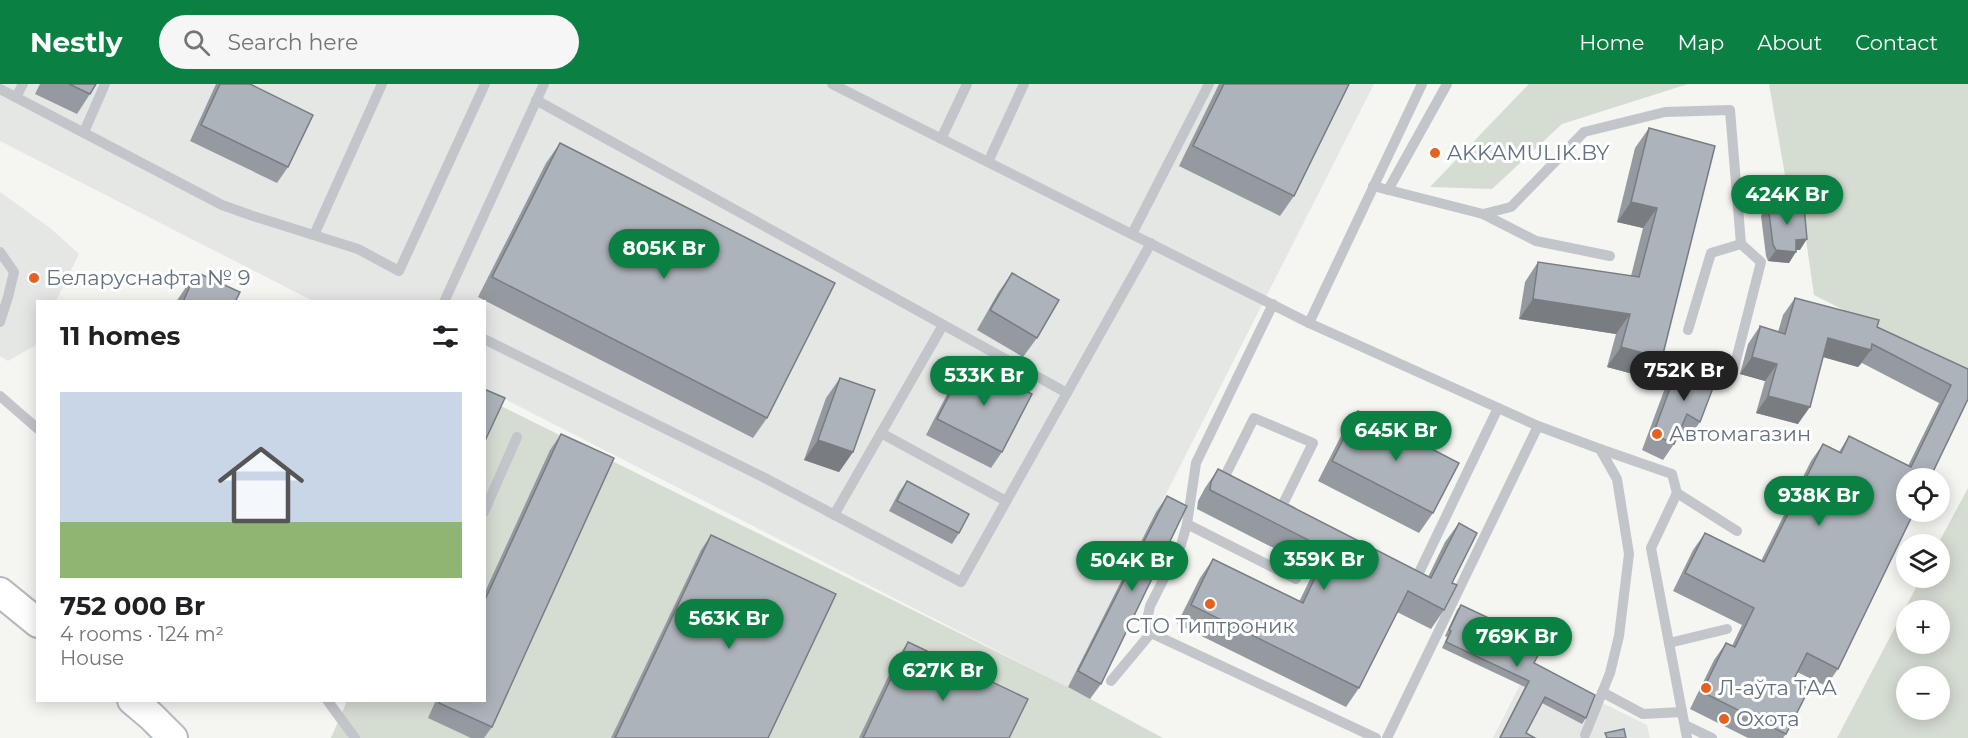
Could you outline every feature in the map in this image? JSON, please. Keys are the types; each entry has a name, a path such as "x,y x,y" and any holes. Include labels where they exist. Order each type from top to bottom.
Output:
{"main road":[{"path":"0,592 36,621"},
{"path":"134,702 173,738"}],"lane":[{"path":"16,97 23,84"},
{"path":"84,132 105,84"},
{"path":"314,235 382,84"},
{"path":"0,89 222,204 358,249 399,271 485,84"},
{"path":"445,300 544,84"},
{"path":"832,84 1309,323 1538,426 1672,474 1677,493 1651,548 1687,738"},
{"path":"941,139 967,84"},
{"path":"988,162 1024,84"},
{"path":"1132,234 1209,84"},
{"path":"1309,323 1422,84"},
{"path":"1388,190 1447,84"},
{"path":"536,100 1067,393"},
{"path":"1483,214 1511,207 1584,132 1665,112 1730,110 1741,244 1761,262 1732,376"},
{"path":"1373,186 1483,214 1536,241 1610,256"},
{"path":"486,340 763,477 961,582 1150,243"},
{"path":"1688,330 1711,253 1741,244"},
{"path":"0,252 14,272 0,322"},
{"path":"1273,304 1196,463 1187,524 1181,545 1150,606 1147,620 1151,633 1376,738"},
{"path":"834,515 944,325"},
{"path":"0,396 36,427"},
{"path":"1405,575 1415,581 1498,408"},
{"path":"1243,487 1224,478 1254,418 1313,443 1277,504 1303,518"},
{"path":"1387,738 1538,426"},
{"path":"881,433 1006,501"},
{"path":"486,507 517,437"},
{"path":"1585,735 1610,673 1618,636 1629,554 1617,479 1600,449"},
{"path":"1677,493 1737,531"},
{"path":"1187,524 1296,579"},
{"path":"1669,643 1727,629"},
{"path":"1111,681 1151,633"},
{"path":"1602,693 1643,714 1682,712"},
{"path":"328,702 355,738"},
{"path":"1684,725 1712,738"}],"shaded area":[{"path":"0,84 1374,84 1068,687 486,390 486,300 311,300 0,141"},
{"path":"1529,84 1688,84 1562,124 1492,189 1430,187"},
{"path":"1769,84 1968,84 1968,373 1814,295 1802,212 1791,209"},
{"name":"Беларуснафта № 9","path":"0,192 50,228 79,254 56,300 36,300 36,345 8,361 0,356"},
{"path":"486,398 1068,687 1163,738 331,738 347,702 486,702"},
{"path":"1968,488 1968,738 1837,738 1896,626 1896,654 1950,654 1950,600 1909,600 1916,588 1950,588 1950,534 1943,534"},
{"path":"1529,667 1647,725 1650,738 1493,738"}],"building":[{"path":"69,84 96,84 90,94"},
{"path":"220,84 250,84 313,115 288,167 201,125"},
{"path":"1224,84 1349,84 1294,196 1193,146"},
{"path":"1649,128 1715,146 1662,358 1621,347 1630,314 1533,299 1538,262 1639,277 1657,208 1631,202"},
{"path":"560,143 835,283 767,418 492,277"},
{"path":"1768,205 1804,206 1807,239 1796,240 1796,252 1776,250 1773,245"},
{"path":"196,272 240,292 236,300 184,300"},
{"path":"1012,273 1059,300 1037,338 990,310"},
{"path":"1795,298 1879,320 1877,327 1968,369 1968,399 1935,468 1896,468 1896,522 1909,522 1903,534 1896,534 1896,549 1838,669 1807,653 1793,681 1809,689 1786,734 1702,692 1726,643 1735,647 1754,608 1685,573 1705,533 1764,562 1823,444 1841,453 1849,436 1911,467 1951,385 1872,344 1871,350 1828,338 1810,407 1768,396 1777,364 1752,357 1760,326 1785,334"},
{"path":"967,361 1032,394 1002,452 937,419"},
{"path":"1679,364 1716,380 1700,422 1687,414 1674,444 1653,434"},
{"path":"840,378 875,390 853,452 818,440"},
{"path":"486,390 505,398 486,439"},
{"path":"1358,411 1459,463 1433,513 1332,461"},
{"path":"561,434 614,458 492,727 439,703 486,702 486,598"},
{"path":"1218,469 1431,578 1459,523 1477,533 1452,583 1457,585 1444,610 1408,591 1359,688 1191,605 1213,559 1303,603 1328,550 1210,490 1211,482"},
{"path":"907,481 969,514 959,533 897,501"},
{"path":"1167,496 1187,506 1101,684 1078,671"},
{"path":"711,535 836,594 768,738 615,738"},
{"path":"1461,605 1544,644 1534,663 1595,695 1586,718 1545,697 1526,733 1535,738 1500,738 1529,681 1446,642"},
{"path":"908,642 1028,699 1009,738 863,738"},
{"path":"1624,729 1626,738 1607,738 1605,733"}],"place":[{"name":"AKKAMULIK.BY","path":"1435,153"},
{"name":"Беларуснафта № 9","path":"34,278"},
{"name":"Автомагазин","path":"1657,434"},
{"name":"СТО Типтроник","path":"1210,604"},
{"name":"Л-аўта ТАА","path":"1706,688"},
{"name":"Охота","path":"1724,719"}]}
